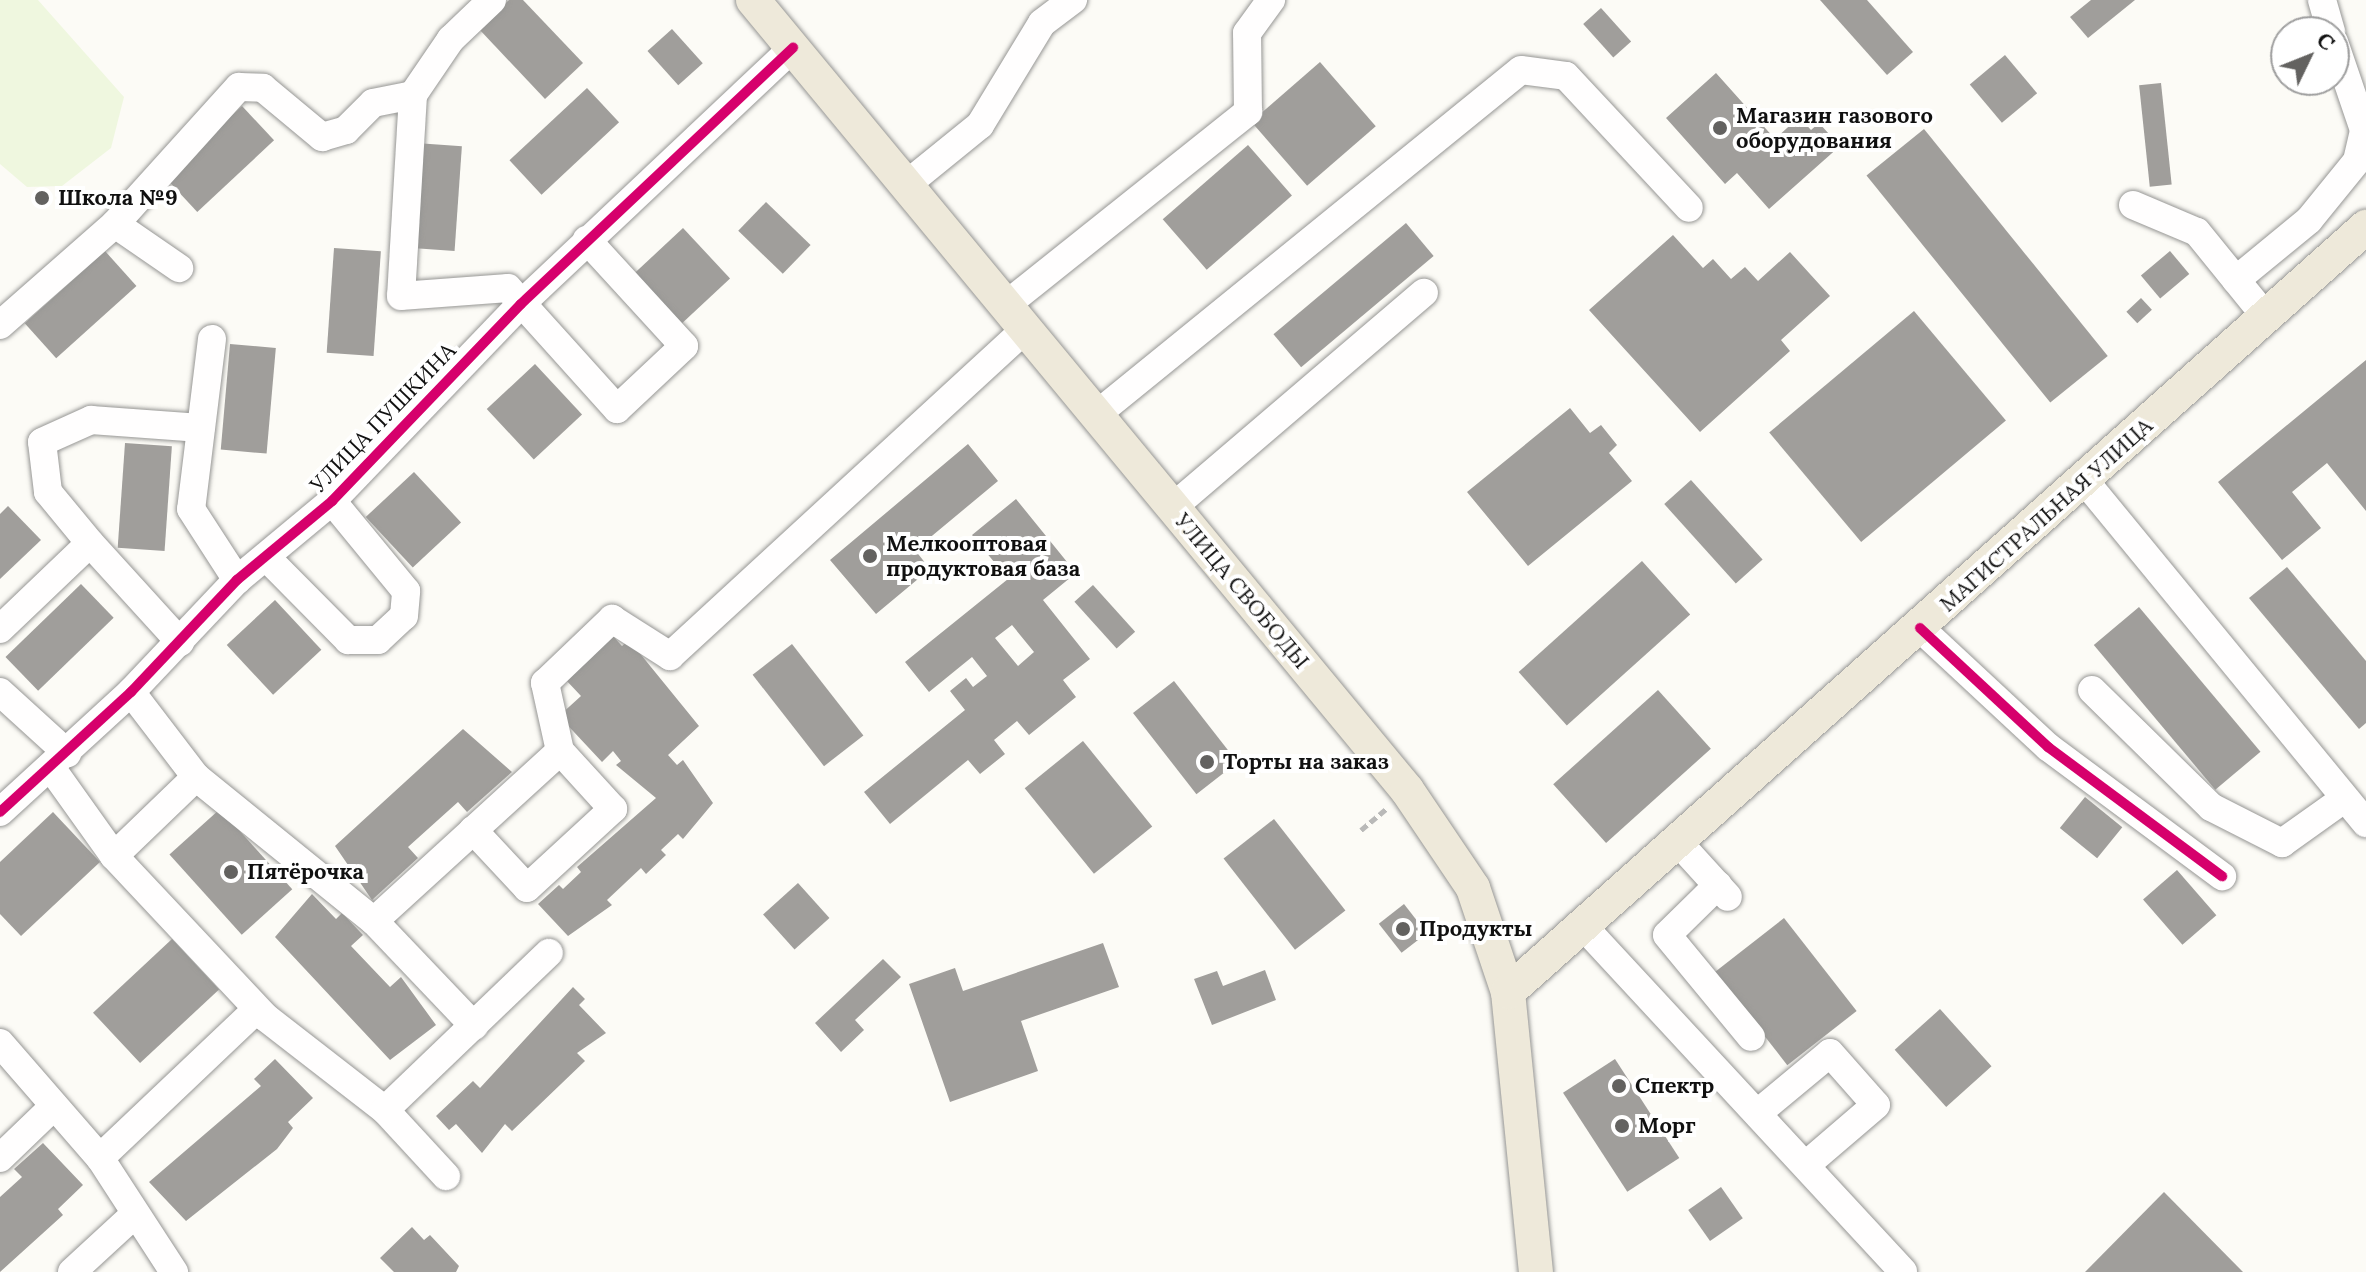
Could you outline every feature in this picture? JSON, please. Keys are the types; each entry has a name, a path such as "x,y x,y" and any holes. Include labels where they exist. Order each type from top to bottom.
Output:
{"main road":[{"name":"УЛИЦА СВОБОДЫ","path":"753,0 1429,819 1473,888 1508,992 1536,1272"},
{"name":"МАГИСТРАЛЬНАЯ УЛИЦА","path":"1508,992 1920,628 2366,227"}],"street":[{"path":"492,0 451,39 413,95 401,296 508,288 617,409 684,346 587,240"},
{"path":"906,185 980,125 1042,23 1073,0"},
{"path":"473,830 527,888 613,809 560,751 545,683 612,619 670,656 1015,317 1248,112 1247,33 1271,0"},
{"name":"УЛИЦА ПУШКИНА","path":"0,812 131,692 237,580 332,501 521,304 793,48"},
{"path":"1096,415 1521,70 1566,76 1689,208"},
{"path":"0,325 115,224 239,87 263,88 322,137 346,130 373,103 413,95"},
{"path":"2236,280 2339,189 2365,130 2350,87"},
{"path":"2133,205 2197,232 2266,317"},
{"path":"115,224 179,268"},
{"path":"1173,507 1424,293"},
{"path":"212,339 191,509 237,580"},
{"path":"180,642 48,492 42,442 91,420 201,428"},
{"path":"2084,480 2366,823"},
{"path":"266,557 348,640 378,640 404,616 406,591 332,501"},
{"path":"0,629 90,543"},
{"path":"1920,628 2048,747 2222,876"},
{"path":"2092,690 2211,807 2282,843 2345,798"},
{"path":"0,692 59,761 114,856 257,1009 385,1110 446,1176"},
{"path":"131,692 196,777 374,921 474,1026"},
{"path":"374,921 560,751"},
{"path":"114,856 196,777"},
{"path":"1678,842 1723,891 1667,935 1751,1037"},
{"path":"1583,926 1759,1112 1903,1272"},
{"path":"385,1110 549,953"},
{"path":"100,1158 257,1009"},
{"path":"0,1043 100,1158 133,1216 174,1272"},
{"path":"1759,1112 1830,1053 1876,1105 1806,1165"},
{"path":"0,1158 54,1106"},
{"path":"72,1272 133,1216"}],"green space":[{"name":"Школа №9","path":"0,0 38,0 124,97 111,148 62,186 27,187 0,164"}],"building":[{"path":"509,0 523,0 583,63 545,99 479,29"},
{"path":"1820,0 1867,0 1913,52 1887,75"},
{"path":"2091,0 2135,0 2088,38 2070,17"},
{"path":"1601,8 1631,41 1613,58 1583,24"},
{"path":"672,29 703,63 678,85 647,51"},
{"path":"2005,55 2037,93 2002,123 1970,85"},
{"path":"1320,62 1376,126 1307,186 1251,122"},
{"path":"1716,73 1775,139 1799,117 1811,130 1819,123 1840,146 1769,209 1737,173 1725,184 1666,118"},
{"path":"2161,83 2172,184 2150,187 2139,85"},
{"path":"587,88 619,122 542,195 509,160"},
{"path":"242,106 274,140 197,212 165,178"},
{"path":"1924,129 2108,356 2050,402 1866,176"},
{"path":"416,143 462,146 455,251 409,248"},
{"path":"1248,145 1292,196 1207,270 1163,219"},
{"path":"766,202 811,245 783,274 738,231"},
{"path":"1406,223 1434,256 1301,367 1273,334"},
{"path":"683,228 730,278 682,323 635,273"},
{"path":"1673,235 1703,268 1713,259 1731,279 1745,267 1758,281 1790,252 1830,296 1781,340 1790,351 1700,432 1589,310"},
{"path":"334,248 381,251 374,356 327,353"},
{"path":"105,251 136,286 56,358 25,323"},
{"path":"2170,251 2189,274 2160,298 2141,275"},
{"path":"2141,298 2152,310 2137,323 2126,312"},
{"path":"1914,311 2006,421 1861,542 1769,432"},
{"path":"230,344 276,348 267,454 221,450"},
{"path":"2366,360 2366,511 2327,463 2292,492 2321,528 2282,560 2218,482"},
{"path":"535,364 582,414 534,459 487,409"},
{"path":"1570,408 1590,433 1601,425 1617,445 1609,453 1632,481 1528,566 1467,492"},
{"path":"125,443 172,446 165,551 118,548"},
{"path":"968,444 998,481 915,550 930,569 876,614 830,560"},
{"path":"414,472 461,522 413,567 366,517"},
{"path":"1691,480 1763,560 1736,584 1664,504"},
{"path":"1016,499 1076,573 1043,600 1090,659 1063,680 1076,697 1029,735 1017,721 994,740 1005,754 980,774 968,760 890,824 864,792 965,710 950,691 966,678 973,687 987,676 972,657 929,692 905,662 1008,579 972,535","holes":["1012,625 1034,652 1018,666 995,638"]},
{"path":"8,506 41,540 0,579 0,514"},
{"path":"1642,561 1690,615 1567,726 1519,672"},
{"path":"2287,567 2366,661 2366,723 2359,729 2249,598"},
{"path":"81,584 114,618 38,691 5,657"},
{"path":"1093,585 1135,632 1117,649 1074,602"},
{"path":"275,600 321,650 273,695 227,645"},
{"path":"2139,607 2260,752 2215,790 2094,645"},
{"path":"612,635 622,646 629,640 699,726 668,755 677,765 683,760 713,803 683,839 678,834 661,850 666,855 646,874 641,868 607,900 612,905 568,936 538,904 559,885 563,889 581,872 577,867 656,798 616,765 621,761 613,751 602,762 559,716 581,696 565,679"},
{"path":"792,644 863,735 824,766 753,675"},
{"path":"1174,681 1237,762 1196,794 1133,713"},
{"path":"1658,690 1711,749 1606,843 1553,784"},
{"path":"463,729 512,772 467,812 458,802 408,847 418,858 372,900 335,846"},
{"path":"1083,741 1152,826 1094,874 1025,788"},
{"path":"2085,797 2122,827 2097,858 2060,828"},
{"name":"Пятёрочка","path":"220,809 292,889 242,935 169,855"},
{"path":"53,812 100,862 21,936 0,914 0,862"},
{"path":"1274,819 1345,910 1295,950 1224,858"},
{"path":"2177,870 2216,915 2182,945 2143,900"},
{"path":"798,883 829,918 795,949 763,914"},
{"path":"312,894 336,919 342,913 363,935 351,946 390,987 401,977 436,1025 390,1060 275,937"},
{"name":"Продукты","path":"1404,904 1427,933 1402,953 1379,924"},
{"path":"1784,918 1857,1011 1787,1065 1715,972"},
{"path":"172,939 219,989 140,1063 93,1013"},
{"path":"1103,943 1119,987 1021,1021 1038,1071 950,1102 909,984 955,968 963,991"},
{"path":"883,959 901,977 855,1020 864,1030 841,1052 815,1023"},
{"path":"1265,970 1276,1000 1212,1025 1194,979 1217,971 1223,986"},
{"path":"573,987 585,999 579,1005 606,1033 577,1053 585,1061 512,1131 505,1124 482,1153 456,1124 449,1130 436,1116 473,1081 480,1088"},
{"path":"1940,1009 1992,1066 1946,1107 1895,1050"},
{"path":"275,1059 313,1098 288,1122 293,1128 277,1149 186,1221 149,1182 261,1086 254,1079"},
{"name":"Морг","path":"1615,1059 1679,1158 1627,1192 1563,1093"},
{"path":"43,1143 83,1185 58,1209 63,1215 0,1272 0,1197 22,1177 14,1169"},
{"path":"1721,1187 1743,1218 1710,1241 1688,1210"},
{"path":"2164,1192 2243,1272 2085,1272"},
{"path":"412,1227 424,1240 430,1235 459,1266 456,1272 394,1272 380,1258"}],"cycle path":[{"path":"0,812 131,692 237,580 332,501 521,304 793,48"},
{"path":"1920,628 2048,747 2222,876"}],"place":[{"name":"Магазин газового оборудования","path":"1720,128"},
{"name":"Школа №9","path":"42,198"},
{"name":"Мелкооптовая продуктовая база","path":"870,556"},
{"name":"Торты на заказ","path":"1207,762"},
{"name":"Пятёрочка","path":"231,872"},
{"name":"Продукты","path":"1403,929"},
{"name":"Спектр","path":"1619,1086"},
{"name":"Морг","path":"1622,1126"}]}
